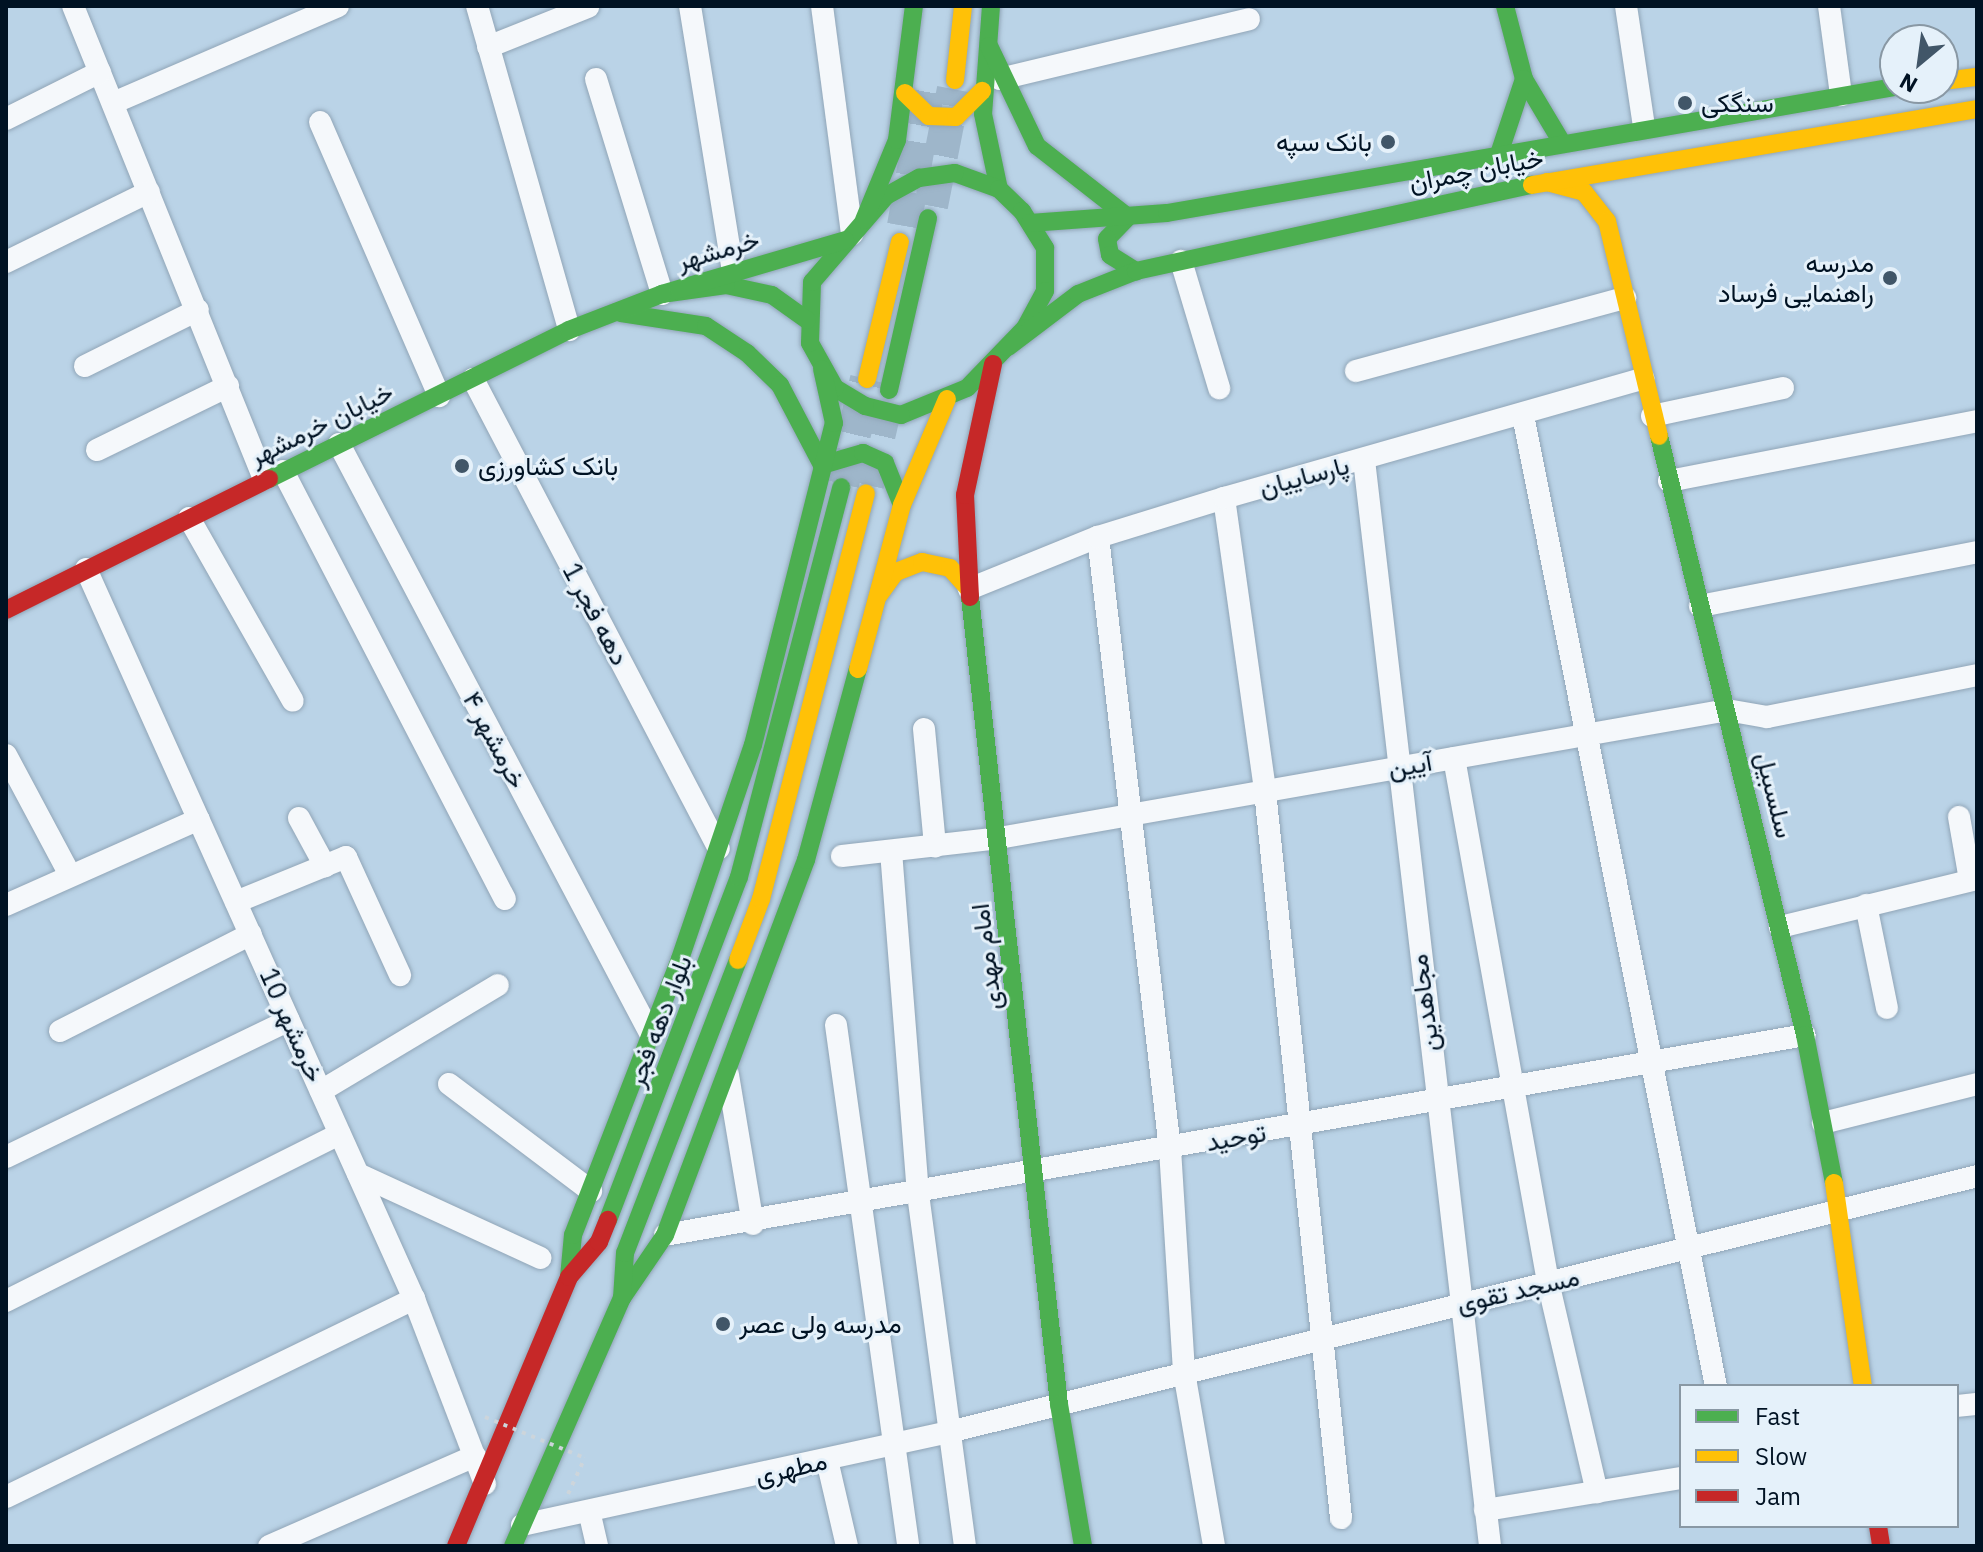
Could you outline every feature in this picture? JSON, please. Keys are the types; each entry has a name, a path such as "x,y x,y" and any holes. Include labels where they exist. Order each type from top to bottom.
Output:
{"main road":[{"path":"854,231 897,140 914,6"},
{"path":"955,80 963,6"},
{"path":"991,6 987,40 999,189"},
{"path":"1505,6 1524,79 1561,141"},
{"path":"1499,154 1524,79"},
{"path":"905,93 929,116 956,117 991,85"},
{"path":"991,85 1037,146 1128,217 1107,239 1110,255 1136,271"},
{"name":"خیابان چمران","path":"1030,223 1128,217 1644,126 1879,89"},
{"name":"خیابان چمران","path":"1008,347 1078,294 1136,271 1547,182 1977,109"},
{"path":"1607,221 1634,176 1659,164"},
{"path":"569,1277 573,1235 651,1035 719,849 753,745 834,423 807,320 812,282 886,196 919,178 955,173 999,189 1030,223 1045,248 1045,291 993,364 947,399 915,412 889,412 835,388 822,369"},
{"name":"سلسبیل","path":"1547,182 1584,192 1607,221 1805,1035 1840,1213 1863,1384"},
{"path":"889,390 928,218"},
{"path":"867,379 904,226"},
{"name":"خرمشهر","path":"662,294 854,231"},
{"name":"خرمشهر","path":"662,294 726,285 772,295 807,320"},
{"name":"خیابان خرمشهر","path":"6,610 569,330 662,294"},
{"path":"611,312 706,326 747,353 780,385 822,465"},
{"name":"امام مهدی","path":"993,364 966,482 969,589 1037,1173 1059,1404 1083,1546"},
{"path":"622,1298 665,1235 806,860 902,505 947,399"},
{"path":"822,465 863,453 885,463 902,505"},
{"name":"بلوار دهه فجر","path":"456,1546 486,1486 569,1277 599,1242 734,891 841,487"},
{"name":"بلوار دهه فجر","path":"517,1536 622,1298 625,1253 761,899 866,493"},
{"path":"879,595 896,572 922,562 950,568 969,589"}],"street":[{"path":"73,6 228,386 273,475 505,899"},
{"path":"113,103 293,15 338,6"},
{"path":"477,6 569,330"},
{"path":"690,6 733,271"},
{"path":"822,6 854,231"},
{"path":"1626,6 1644,126"},
{"path":"1829,6 1841,95"},
{"path":"488,47 588,7"},
{"path":"991,85 1249,19"},
{"path":"6,119 100,72"},
{"path":"596,79 662,294"},
{"path":"320,122 439,396"},
{"path":"6,262 149,192"},
{"path":"1181,261 1219,388"},
{"path":"1356,371 1625,298"},
{"path":"85,366 198,310"},
{"name":"دهه فجر 1","path":"473,379 719,849"},
{"name":"پارساییان","path":"969,589 1098,537 1643,379"},
{"path":"97,450 228,386"},
{"path":"1652,416 1783,388"},
{"path":"1523,415 1716,1384"},
{"path":"1669,481 1977,421"},
{"name":"خرمشهر ۴","path":"339,444 651,1035"},
{"name":"مجاهدین","path":"1364,460 1395,768 1490,1546"},
{"path":"1224,498 1265,791 1318,1337 1341,1518"},
{"path":"189,518 293,701"},
{"path":"1098,537 1170,1149 1184,1372 1214,1546"},
{"path":"1700,606 1977,552"},
{"name":"خرمشهر 10","path":"86,569 414,1299 486,1486"},
{"name":"آیین","path":"842,856 999,838 1727,710 1767,717 1977,675"},
{"path":"924,729 935,846"},
{"path":"6,755 70,875"},
{"path":"1454,758 1516,1087 1548,1282 1597,1492"},
{"path":"1780,927 1974,880 1959,817"},
{"path":"299,818 325,866"},
{"path":"6,905 199,819"},
{"path":"891,851 918,1194 965,1546"},
{"path":"236,902 346,857 400,975"},
{"path":"1866,905 1887,1008"},
{"path":"60,1031 251,934"},
{"path":"321,1091 498,985"},
{"path":"6,1157 289,1020"},
{"path":"836,1025 858,1205 908,1544"},
{"name":"توحید","path":"665,1235 753,1224 1805,1035"},
{"path":"727,1073 753,1224"},
{"path":"449,1084 591,1191"},
{"path":"1823,1123 1977,1084"},
{"path":"6,1301 340,1134"},
{"path":"358,1174 541,1258"},
{"name":"مسجد تقوی","path":"1059,1404 1318,1337 1840,1213 1977,1176"},
{"path":"6,1497 414,1299"},
{"name":"مطهری","path":"517,1536 590,1515 1059,1404"},
{"path":"269,1546 475,1456"},
{"path":"827,1460 847,1546"},
{"path":"1485,1510 1679,1478"},
{"path":"590,1515 597,1546"}],"path":[{"path":"485,1417 585,1458 574,1482"}],"tunnel":[{"path":"904,226 930,77"},
{"path":"931,206 954,89"},
{"path":"842,484 867,379"},
{"path":"867,485 889,390"}],"traffic: fast":[{"path":"864,220 897,140 914,6"},
{"path":"991,6 983,114 999,189"},
{"path":"1505,6 1524,79 1561,141"},
{"path":"989,46 1037,146 1128,217 1107,239 1110,255 1136,271"},
{"path":"1499,154 1524,79"},
{"path":"1030,223 1167,213 1879,90"},
{"path":"955,173 999,189 1022,211 1045,248 1045,291 1025,328 967,388 901,415 865,406 835,388 810,343 812,282 886,196 919,178 955,173"},
{"path":"1008,347 1078,294 1136,271 1532,185"},
{"path":"889,390 928,218"},
{"path":"807,320 772,295 726,285 662,294 845,240"},
{"path":"269,479 569,330 662,294"},
{"path":"621,313 706,326 747,353 780,385 822,465"},
{"path":"569,1277 573,1235 680,959 753,745 834,423 822,369"},
{"path":"1659,436 1805,1035 1834,1183"},
{"path":"822,465 863,453 885,463 902,505"},
{"path":"608,1220 739,877 841,487"},
{"path":"970,597 1059,1404 1083,1546"},
{"path":"622,1298 665,1235 806,860 858,669"},
{"path":"513,1546 622,1298 625,1253 738,960"}],"traffic: slow":[{"path":"955,80 963,6"},
{"path":"1959,79 1977,77"},
{"path":"905,93 929,116 956,117 982,91"},
{"path":"1532,185 1977,109"},
{"path":"1547,182 1584,192 1607,221 1659,436"},
{"path":"867,379 900,242"},
{"path":"858,669 902,505 947,399"},
{"path":"738,960 761,899 866,493"},
{"path":"879,595 896,572 922,562 950,568 969,589"},
{"path":"1834,1183 1863,1384"}],"traffic: jam":[{"path":"970,597 965,495 993,364"},
{"path":"6,610 269,479"},
{"path":"456,1546 569,1277 599,1242 608,1220"},
{"path":"1878,1528 1881,1546"}],"place":[{"name":"سنگکی","path":"1685,103"},
{"name":"بانک سپه","path":"1388,142"},
{"name":"مدرسه راهنمایی فرساد","path":"1890,278"},
{"name":"بانک کشاورزی","path":"462,466"},
{"name":"مدرسه ولی عصر","path":"723,1324"}]}
